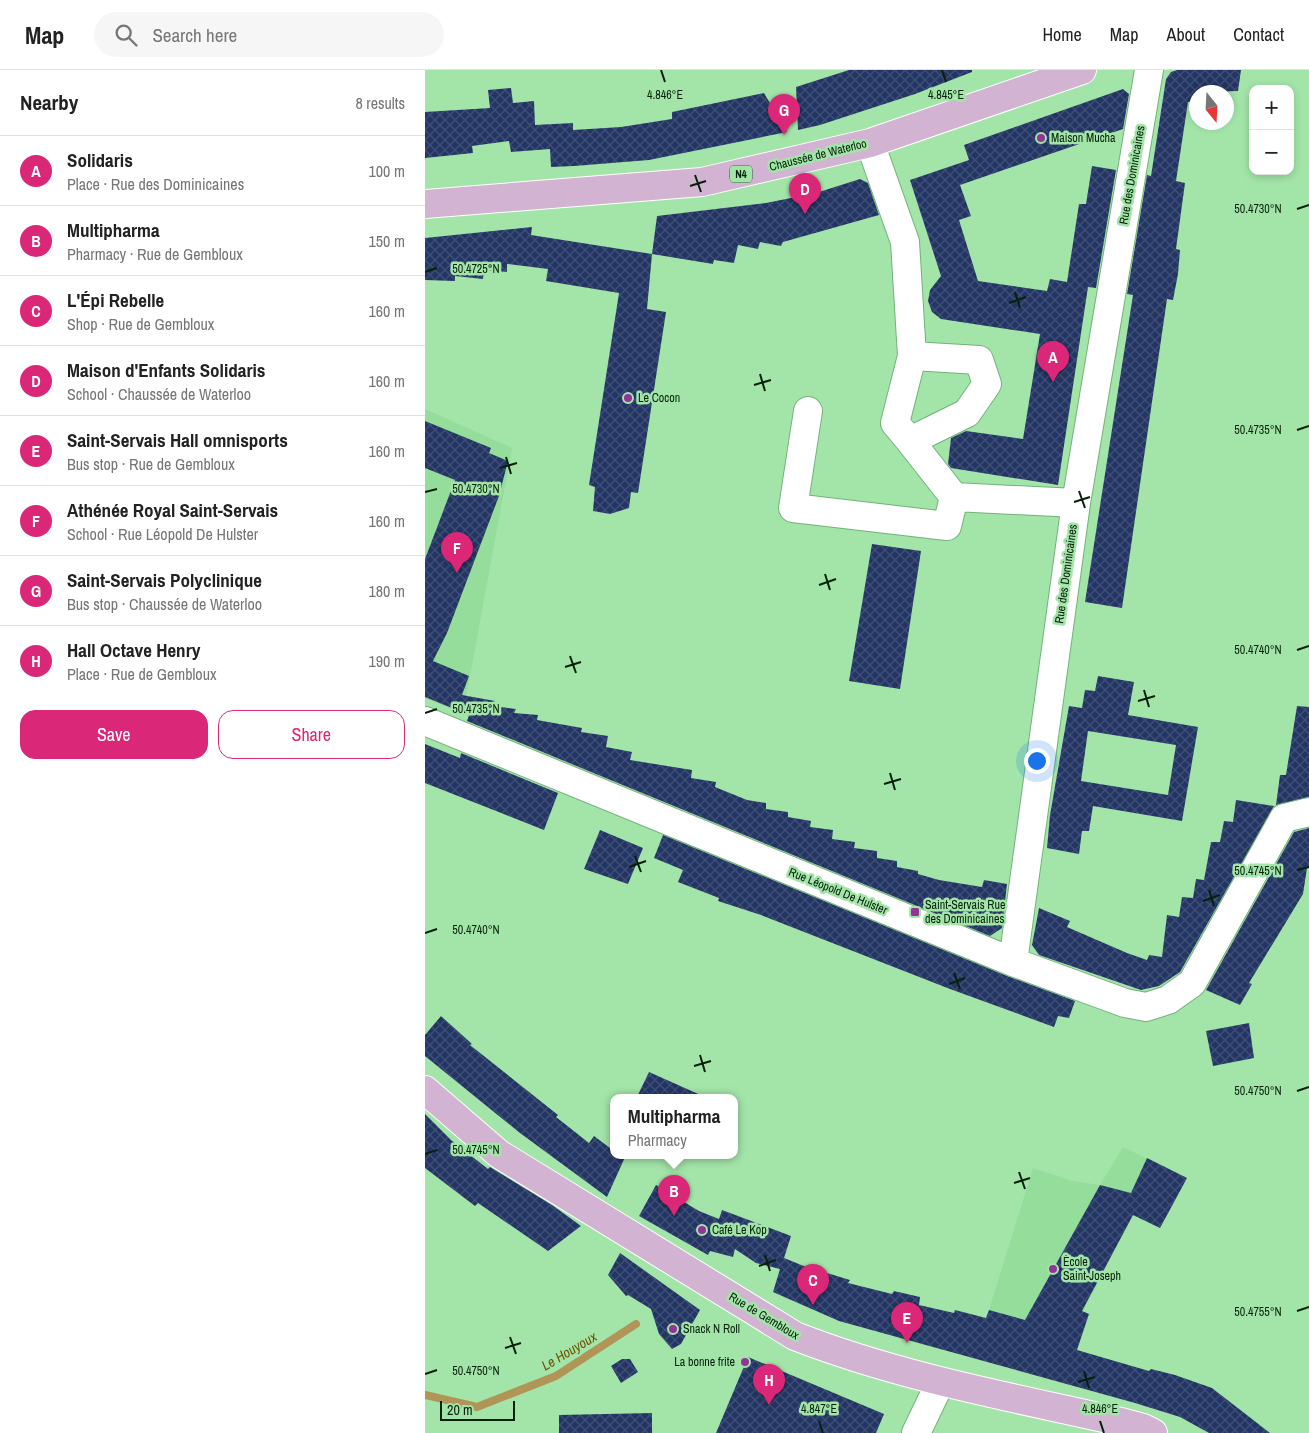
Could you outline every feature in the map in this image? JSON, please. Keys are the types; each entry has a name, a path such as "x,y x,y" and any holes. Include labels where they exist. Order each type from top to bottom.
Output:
{"main road":[{"name":"Chaussée de Waterloo","path":"425,204 702,182 870,143 1082,70"},
{"name":"Rue de Gembloux","path":"425,1090 499,1154 795,1336 834,1351 941,1383 1128,1424 1153,1433"}],"street":[{"name":"Rue des Dominicaines","path":"1013,962 1076,503 1149,70"},
{"path":"870,143 905,242 912,356 895,423 954,498 1076,503"},
{"path":"910,441 967,413 987,384 979,360 912,356"},
{"path":"808,411 793,508 947,526 954,498"},
{"name":"Rue Léopold De Hulster","path":"425,721 1013,962 1125,1003 1146,1007 1168,1000 1192,984 1284,818 1309,812"},
{"path":"916,1433 941,1383"}],"shaded area":[{"path":"425,409 512,448 463,714 425,698"},
{"name":"Ècole Saint-Joseph","path":"1123,1147 1187,1178 1160,1228 1133,1215 1083,1311 1077,1350 989,1310 1033,1168 1072,1181 1100,1185"}],"building":[{"path":"849,70 972,70 972,72 915,94 820,125 798,130 796,87"},
{"path":"1177,70 1241,70 1238,91 1234,91 1234,85 1189,85 1189,102 1176,181 1185,183 1176,249 1180,250 1178,274 1173,300 1167,299 1122,608 1085,602 1133,295 1127,294 1147,175 1151,176 1166,79 1171,72"},
{"path":"511,88 513,103 534,101 535,125 573,123 573,130 621,127 672,119 672,112 764,93 787,132 649,160 574,166 551,167 550,149 511,152 509,141 472,146 473,153 425,158 425,112 490,108 488,90"},
{"path":"1123,89 1129,94 1123,129 960,185 971,216 959,220 978,281 1047,291 1050,279 1067,282 1079,204 1086,204 1092,166 1116,170 1096,288 1088,287 1058,485 951,468 948,464 951,438 966,431 1023,439 1040,334 941,319 932,312 928,301 930,290 941,276 910,180 969,160 964,145"},
{"path":"860,179 868,183 879,215 783,242 781,246 760,242 758,249 738,245 734,263 714,260 713,264 652,254 657,216 766,203 816,193"},
{"name":"Le Cocon","path":"532,227 531,235 652,254 647,309 666,312 638,493 631,492 629,508 610,514 593,511 595,487 589,485 619,293 546,281 548,269 507,264 507,272 484,270 483,279 455,276 455,281 425,280 425,238"},
{"path":"425,421 491,448 489,453 508,461 499,496 447,633 433,661 469,676 462,695 495,701 494,706 516,709 514,713 538,715 537,720 582,728 581,732 608,736 606,747 632,752 630,760 692,770 691,778 716,782 715,787 747,800 766,803 766,809 788,812 788,817 811,821 810,827 833,830 832,839 855,842 854,848 877,851 877,858 897,861 897,867 918,871 918,874 939,880 982,887 984,880 1007,884 1002,928 990,936 467,721 469,715 425,697 425,559 455,480 425,468"},
{"path":"872,544 921,551 900,689 849,681"},
{"path":"1098,676 1134,682 1128,715 1198,727 1182,821 1093,806 1089,831 1082,831 1079,854 1047,848 1050,815 1069,706 1082,708 1085,690 1095,691","holes":["1088,731 1176,745 1168,795 1081,781"]},
{"path":"1297,706 1309,707 1309,797 1276,805 1280,775 1286,775"},
{"path":"425,744 460,758 461,753 558,793 544,830 425,783"},
{"path":"1236,800 1274,806 1180,972 1159,986 1141,990 1039,955 1032,945 1039,908 1070,921 1067,927 1127,953 1147,960 1149,955 1162,957 1167,915 1179,917 1182,897 1193,898 1196,879 1204,880 1211,842 1220,842 1224,821 1233,822"},
{"path":"1309,828 1309,868 1307,868 1303,894 1249,983 1252,984 1240,1005 1206,990 1294,832"},
{"path":"600,830 643,848 628,884 584,869"},
{"path":"663,835 1007,976 1075,1001 1069,1018 1058,1016 1054,1027 950,989 761,915 718,901 719,898 678,882 683,870 654,858"},
{"path":"441,1016 472,1044 470,1045 558,1115 556,1117 589,1143 594,1136 610,1148 610,1159 624,1159 607,1197 520,1133 425,1056 425,1035"},
{"path":"1249,1023 1254,1058 1213,1066 1206,1031"},
{"path":"649,1072 698,1094 638,1094"},
{"path":"425,1114 451,1140 488,1169 490,1167 552,1205 581,1226 548,1251 478,1203 475,1206 425,1168"},
{"path":"1147,1158 1187,1178 1160,1228 1133,1215 1082,1311 1089,1314 1077,1350 1149,1371 1151,1369 1175,1375 1212,1388 1270,1433 1209,1433 1180,1417 1135,1403 839,1321 773,1292 780,1269 756,1263 735,1249 733,1257 710,1251 708,1255 639,1216 656,1185 699,1211 719,1219 722,1210 791,1236 784,1258 826,1275 827,1273 850,1280 848,1283 892,1294 894,1291 920,1297 919,1305 954,1313 955,1310 986,1318 989,1310 1025,1320 1100,1185 1131,1193"},
{"path":"620,1253 700,1310 681,1344 672,1349 659,1334 651,1309 628,1295 626,1296 608,1275"},
{"path":"748,1357 884,1414 876,1433 716,1433"},
{"path":"622,1359 630,1359 638,1372 621,1383 611,1366"},
{"path":"652,1413 652,1433 559,1433 559,1415"}],"waterway":[{"name":"Le Houyoux","path":"425,1395 477,1407 556,1376 636,1324"}],"place":[{"name":"Saint-Servais Polyclinique","path":"784,135"},
{"name":"Maison Mucha","path":"1041,138"},
{"name":"Maison d'Enfants Solidaris","path":"805,214"},
{"name":"Solidaris","path":"1053,382"},
{"name":"Le Cocon","path":"628,398"},
{"name":"Athénée Royal Saint-Servais","path":"457,573"},
{"name":"Saint-Servais Rue des Dominicaines","path":"915,912"},
{"name":"Multipharma","path":"674,1216"},
{"name":"Café Le Kop","path":"702,1230"},
{"name":"Ècole Saint-Joseph","path":"1053,1269"},
{"name":"L'Épi Rebelle","path":"813,1305"},
{"name":"Snack N Roll","path":"673,1329"},
{"name":"Saint-Servais Hall omnisports","path":"907,1343"},
{"name":"La bonne frite","path":"745,1362"},
{"name":"Hall Octave Henry","path":"769,1405"}]}
